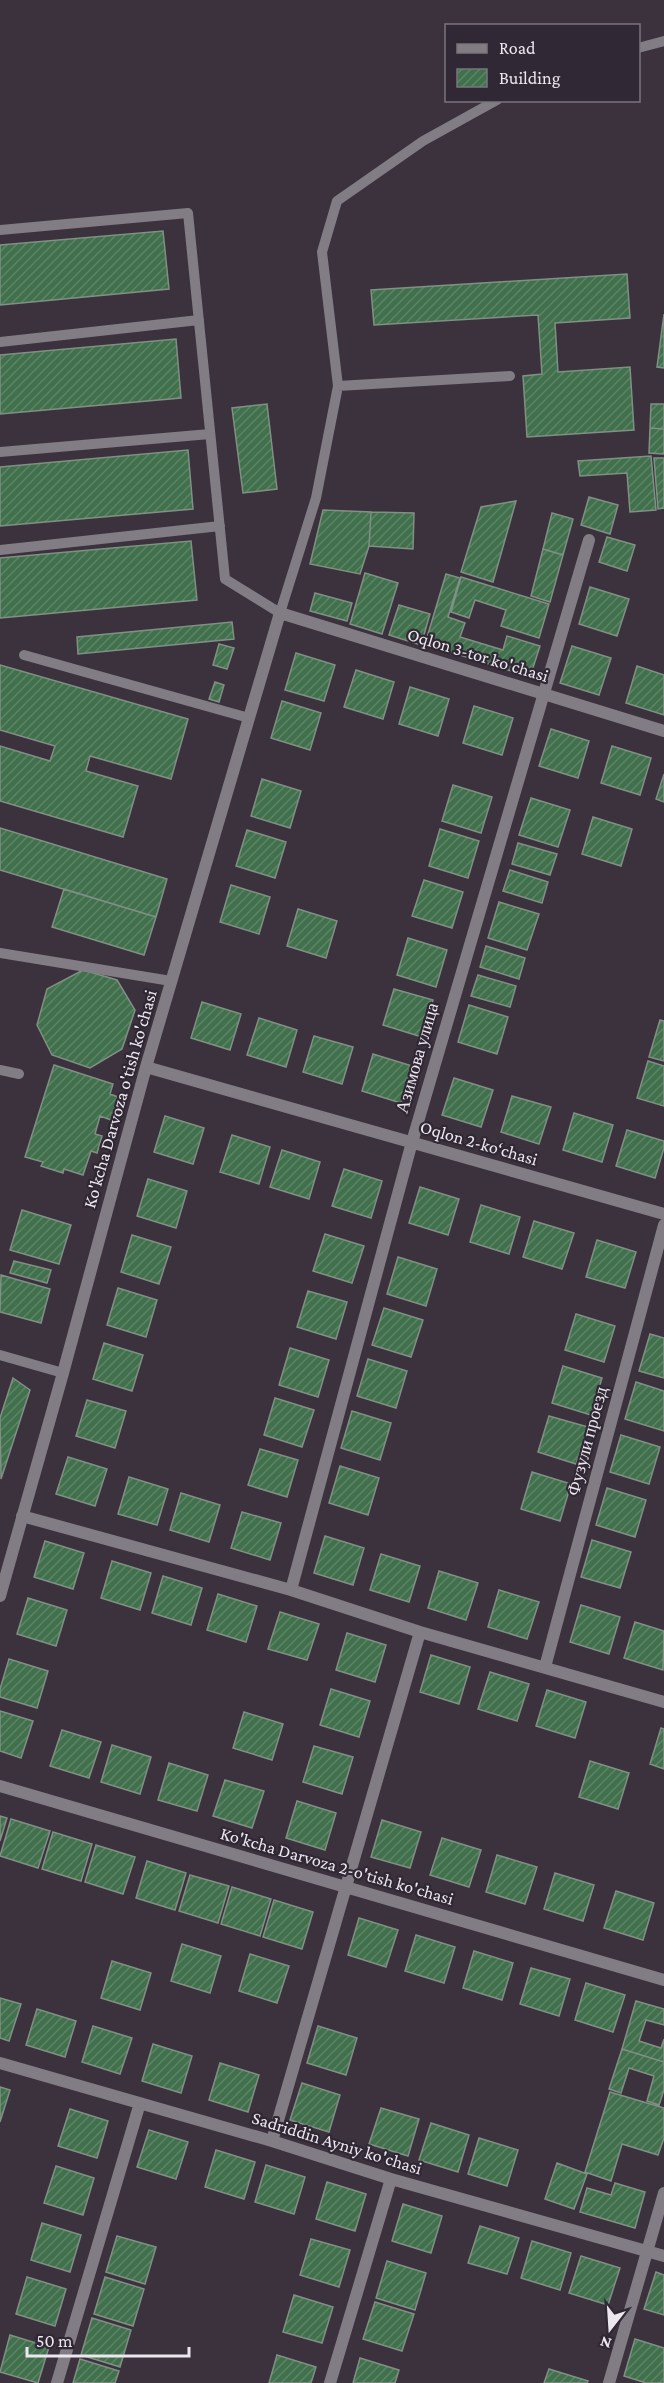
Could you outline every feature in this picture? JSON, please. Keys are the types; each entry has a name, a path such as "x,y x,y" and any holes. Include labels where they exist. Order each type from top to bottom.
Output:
{"street":[{"name":"Азимова улица","path":"291,1590 412,1142 589,540"},
{"name":"Oqlon 3-tor ko'chasi","path":"280,613 664,731"},
{"name":"Ko'kcha Darvoza o'tish ko'chasi","path":"0,1596 146,1067 280,613"},
{"name":"Oqlon 2-ko‘chasi","path":"146,1067 664,1214"},
{"name":"Фузули проезд","path":"545,1667 664,1226"},
{"path":"22,1516 291,1590 420,1632 664,1702"},
{"path":"272,2141 420,1632"},
{"name":"Ko'kcha Darvoza 2-o'tish ko'chasi","path":"0,1786 664,1980"},
{"name":"Sadriddin Ayniy ko'chasi","path":"0,2063 272,2141 391,2179 664,2256"},
{"path":"57,2383 141,2103"},
{"path":"330,2383 391,2179"},
{"path":"609,2383 664,2193"}],"lane":[{"path":"640,48 664,41"},
{"path":"0,230 188,213 225,579 280,613 316,498 338,386 322,252 337,201 423,141 493,102"},
{"path":"0,342 199,320"},
{"path":"338,386 510,376"},
{"path":"0,452 210,434"},
{"path":"0,550 220,526"},
{"path":"24,655 249,718"},
{"path":"0,953 171,981"},
{"path":"0,1070 19,1074"},
{"path":"0,1356 63,1373"}],"building":[{"path":"163,231 169,289 0,305 0,245"},
{"path":"627,274 630,318 555,323 558,372 630,367 634,430 527,437 523,376 542,374 538,315 374,325 371,290"},
{"path":"664,314 664,368 657,367"},
{"path":"176,339 181,398 0,414 0,355"},
{"path":"267,404 277,489 243,493 232,408"},
{"path":"651,404 664,404 664,429 650,428"},
{"path":"650,428 664,429 664,454 649,453"},
{"path":"188,450 193,509 0,526 0,467"},
{"path":"651,456 656,510 630,512 627,473 580,476 578,461"},
{"path":"654,458 664,458 664,508 658,509"},
{"path":"589,497 618,505 610,534 581,525"},
{"path":"516,501 493,582 461,572 481,507"},
{"path":"323,510 371,512 369,546 360,574 310,564"},
{"path":"371,512 414,513 413,549 369,546"},
{"path":"552,513 573,519 563,555 543,549"},
{"path":"607,537 635,545 627,571 599,562"},
{"path":"191,541 197,600 0,618 0,558"},
{"path":"543,549 563,555 550,602 531,596"},
{"path":"365,573 398,583 382,634 350,624"},
{"path":"446,574 460,578 448,617 465,623 460,637 503,650 507,636 540,646 530,677 425,644"},
{"path":"461,577 549,604 539,638 501,626 506,610 475,600 469,618 451,612"},
{"path":"590,587 629,599 617,636 579,624"},
{"path":"315,593 352,603 347,621 310,611"},
{"path":"399,605 430,614 421,645 389,635"},
{"path":"232,622 234,639 78,654 77,637"},
{"path":"219,644 234,648 227,669 213,665"},
{"path":"572,646 611,658 599,695 560,683"},
{"path":"296,653 335,665 324,701 285,690"},
{"path":"0,665 188,719 171,779 90,756 86,771 138,786 123,837 0,801 0,746 50,761 55,746 0,730"},
{"path":"637,666 664,675 664,715 626,703"},
{"path":"356,670 394,682 383,719 344,707"},
{"path":"215,682 224,685 219,702 209,699"},
{"path":"410,687 449,699 438,736 399,724"},
{"path":"282,701 321,713 310,750 271,738"},
{"path":"474,706 513,718 502,755 463,743"},
{"path":"551,729 589,741 578,778 539,766"},
{"path":"612,746 651,758 640,795 601,783"},
{"path":"664,774 664,802 656,799"},
{"path":"262,779 301,791 290,828 251,816"},
{"path":"453,785 492,797 481,833 442,821"},
{"path":"531,798 570,810 558,847 519,835"},
{"path":"593,817 632,829 621,866 582,854"},
{"path":"0,828 167,879 156,917 0,870"},
{"path":"440,829 479,841 468,878 429,866"},
{"path":"247,830 286,842 275,878 236,866"},
{"path":"518,843 557,854 550,875 512,864"},
{"path":"510,870 548,882 542,903 503,891"},
{"path":"424,880 463,892 452,928 412,916"},
{"path":"231,885 270,897 259,934 220,922"},
{"path":"64,889 156,917 144,955 52,927"},
{"path":"499,902 539,914 527,950 488,938"},
{"path":"298,909 337,921 326,958 287,946"},
{"path":"408,938 447,950 436,987 397,975"},
{"path":"486,946 525,958 519,979 480,967"},
{"path":"83,970 117,980 135,1010 122,1049 90,1068 52,1055 37,1025 47,989"},
{"path":"478,975 516,986 510,1007 471,996"},
{"path":"394,989 433,1000 422,1037 383,1025"},
{"path":"202,1002 241,1014 230,1050 191,1038"},
{"path":"469,1005 508,1017 497,1054 458,1042"},
{"path":"259,1018 297,1030 286,1067 247,1055"},
{"path":"660,1020 664,1021 664,1061 649,1057"},
{"path":"314,1036 353,1047 342,1084 303,1072"},
{"path":"373,1054 412,1066 401,1103 362,1091"},
{"path":"648,1061 664,1066 664,1106 637,1098"},
{"path":"54,1065 113,1084 110,1094 118,1097 111,1120 100,1116 95,1134 102,1136 97,1153 91,1151 83,1175 64,1169 63,1173 41,1166 43,1162 25,1157"},
{"path":"454,1078 493,1090 481,1127 442,1115"},
{"path":"512,1096 551,1107 539,1144 501,1132"},
{"path":"574,1113 613,1125 602,1162 563,1150"},
{"path":"165,1116 204,1128 193,1164 154,1152"},
{"path":"627,1130 664,1141 655,1178 616,1166"},
{"path":"232,1135 270,1147 259,1184 220,1172"},
{"path":"282,1150 320,1162 309,1199 270,1187"},
{"path":"344,1169 382,1181 371,1218 332,1206"},
{"path":"148,1179 187,1191 176,1228 137,1216"},
{"path":"420,1187 459,1199 448,1235 409,1223"},
{"path":"481,1205 520,1217 509,1254 470,1242"},
{"path":"22,1210 71,1225 59,1264 10,1250"},
{"path":"534,1221 574,1233 562,1269 523,1257"},
{"path":"325,1234 364,1246 352,1283 313,1271"},
{"path":"132,1235 171,1247 159,1284 121,1272"},
{"path":"597,1240 636,1252 625,1288 586,1277"},
{"path":"398,1257 437,1269 426,1306 387,1294"},
{"path":"14,1261 51,1270 47,1283 10,1273"},
{"path":"1,1275 50,1289 41,1323 0,1312"},
{"path":"118,1288 157,1300 146,1337 107,1325"},
{"path":"308,1291 347,1302 336,1339 297,1327"},
{"path":"384,1308 423,1320 411,1357 372,1345"},
{"path":"576,1314 615,1326 604,1362 565,1350"},
{"path":"650,1334 664,1338 664,1378 639,1371"},
{"path":"104,1343 143,1355 132,1391 93,1379"},
{"path":"290,1348 329,1360 318,1397 279,1385"},
{"path":"368,1359 407,1371 396,1408 357,1396"},
{"path":"563,1366 602,1378 591,1415 552,1403"},
{"path":"13,1378 30,1390 1,1479 0,1418"},
{"path":"636,1382 664,1391 664,1431 625,1419"},
{"path":"275,1398 314,1410 302,1447 264,1435"},
{"path":"87,1400 126,1411 115,1448 76,1436"},
{"path":"352,1411 391,1423 380,1460 341,1448"},
{"path":"549,1416 588,1427 576,1464 538,1452"},
{"path":"621,1435 660,1447 649,1484 610,1472"},
{"path":"260,1449 298,1460 287,1497 248,1485"},
{"path":"68,1457 107,1469 95,1506 56,1494"},
{"path":"340,1466 379,1478 368,1515 329,1503"},
{"path":"532,1472 571,1484 560,1521 521,1509"},
{"path":"129,1477 168,1489 157,1525 118,1514"},
{"path":"607,1488 646,1500 635,1537 596,1525"},
{"path":"181,1493 220,1505 209,1542 170,1530"},
{"path":"242,1512 281,1523 270,1560 231,1548"},
{"path":"325,1536 364,1548 353,1585 314,1573"},
{"path":"592,1540 631,1552 620,1588 581,1577"},
{"path":"45,1541 84,1553 73,1589 34,1577"},
{"path":"381,1554 420,1566 409,1602 370,1590"},
{"path":"112,1561 151,1573 140,1610 101,1598"},
{"path":"439,1571 478,1583 466,1620 428,1608"},
{"path":"163,1576 202,1588 191,1625 152,1613"},
{"path":"499,1590 539,1602 527,1639 488,1627"},
{"path":"218,1594 257,1606 246,1642 207,1630"},
{"path":"28,1598 67,1610 56,1646 17,1634"},
{"path":"581,1605 620,1617 609,1654 570,1642"},
{"path":"280,1612 319,1624 307,1660 268,1649"},
{"path":"635,1622 664,1631 663,1670 624,1658"},
{"path":"347,1633 386,1645 375,1682 336,1670"},
{"path":"431,1655 470,1667 459,1704 420,1692"},
{"path":"9,1659 48,1671 37,1708 0,1697 0,1689"},
{"path":"490,1672 529,1684 517,1721 478,1709"},
{"path":"331,1689 370,1701 359,1737 320,1725"},
{"path":"547,1690 586,1702 575,1738 536,1726"},
{"path":"0,1711 33,1721 21,1758 0,1751"},
{"path":"244,1712 283,1724 272,1760 233,1748"},
{"path":"661,1728 664,1729 664,1769 650,1764"},
{"path":"62,1730 101,1742 89,1778 50,1766"},
{"path":"112,1745 151,1757 140,1794 101,1782"},
{"path":"314,1746 353,1757 342,1794 303,1782"},
{"path":"590,1761 629,1773 618,1809 579,1797"},
{"path":"169,1763 208,1775 197,1811 158,1800"},
{"path":"225,1780 264,1791 252,1828 213,1816"},
{"path":"297,1801 336,1813 325,1850 286,1838"},
{"path":"0,1816 7,1818 0,1841"},
{"path":"11,1819 50,1831 38,1868 0,1856"},
{"path":"382,1820 421,1832 410,1868 371,1857"},
{"path":"53,1832 92,1844 81,1881 42,1869"},
{"path":"442,1838 481,1850 469,1887 430,1875"},
{"path":"96,1845 135,1857 123,1894 85,1882"},
{"path":"497,1855 537,1867 525,1904 486,1892"},
{"path":"147,1861 186,1873 175,1910 136,1898"},
{"path":"555,1873 594,1885 583,1921 544,1909"},
{"path":"190,1875 229,1886 218,1923 179,1911"},
{"path":"232,1887 271,1899 260,1936 221,1924"},
{"path":"616,1891 654,1903 643,1940 604,1928"},
{"path":"274,1900 313,1912 302,1949 263,1937"},
{"path":"359,1918 398,1930 386,1967 348,1955"},
{"path":"416,1935 455,1947 444,1983 405,1971"},
{"path":"182,1944 221,1956 210,1993 171,1981"},
{"path":"474,1951 513,1963 502,2000 463,1988"},
{"path":"250,1954 289,1966 277,2003 239,1991"},
{"path":"112,1961 151,1973 140,2010 101,1998"},
{"path":"531,1968 570,1979 559,2016 520,2004"},
{"path":"586,1983 625,1995 613,2032 575,2020"},
{"path":"0,1998 21,2004 9,2041 0,2038"},
{"path":"636,2001 664,2009 664,2025 646,2020 639,2041 661,2048 664,2039 664,2062 622,2049"},
{"path":"37,2009 76,2021 65,2057 26,2045"},
{"path":"93,2026 132,2038 120,2074 82,2062"},
{"path":"318,2026 357,2038 346,2075 307,2063"},
{"path":"153,2044 192,2056 181,2093 142,2081"},
{"path":"622,2049 664,2062 664,2090 659,2105 647,2101 654,2076 629,2068 621,2093 609,2089"},
{"path":"220,2063 259,2075 248,2112 209,2100"},
{"path":"302,2083 340,2095 329,2132 290,2120"},
{"path":"0,2087 10,2090 0,2122"},
{"path":"610,2092 664,2108 664,2138 658,2155 622,2144 611,2181 585,2172"},
{"path":"381,2108 419,2119 408,2156 369,2144"},
{"path":"70,2109 108,2121 97,2158 58,2146"},
{"path":"431,2123 469,2135 458,2172 419,2160"},
{"path":"149,2130 188,2142 176,2179 137,2167"},
{"path":"479,2138 518,2150 507,2186 468,2174"},
{"path":"216,2150 255,2162 244,2199 205,2187"},
{"path":"557,2163 587,2174 574,2209 545,2199"},
{"path":"266,2165 305,2177 294,2214 255,2202"},
{"path":"56,2166 94,2178 83,2215 44,2203"},
{"path":"327,2182 366,2194 355,2231 316,2219"},
{"path":"615,2183 645,2192 635,2228 580,2212 587,2188 611,2195"},
{"path":"403,2204 442,2216 431,2253 392,2241"},
{"path":"42,2223 81,2235 70,2272 31,2260"},
{"path":"480,2226 519,2238 507,2274 468,2263"},
{"path":"117,2236 156,2247 145,2284 106,2272"},
{"path":"311,2239 350,2250 339,2287 300,2275"},
{"path":"532,2241 571,2253 560,2290 521,2278"},
{"path":"581,2256 620,2268 608,2305 569,2293"},
{"path":"387,2261 426,2273 415,2310 376,2298"},
{"path":"656,2272 664,2275 664,2315 644,2309"},
{"path":"27,2277 66,2289 55,2326 16,2314"},
{"path":"105,2277 144,2289 133,2326 94,2314"},
{"path":"294,2295 333,2307 322,2343 283,2332"},
{"path":"375,2302 414,2314 402,2351 363,2339"},
{"path":"92,2318 131,2330 120,2367 81,2355"},
{"path":"10,2335 49,2347 38,2383 0,2372"},
{"path":"635,2339 664,2348 664,2383 646,2383 624,2376"},
{"path":"277,2355 316,2367 311,2383 269,2383"},
{"path":"360,2358 399,2370 395,2383 353,2383"},
{"path":"80,2359 119,2371 115,2383 73,2383"},
{"path":"549,2369 588,2381 587,2383 544,2383"}]}
